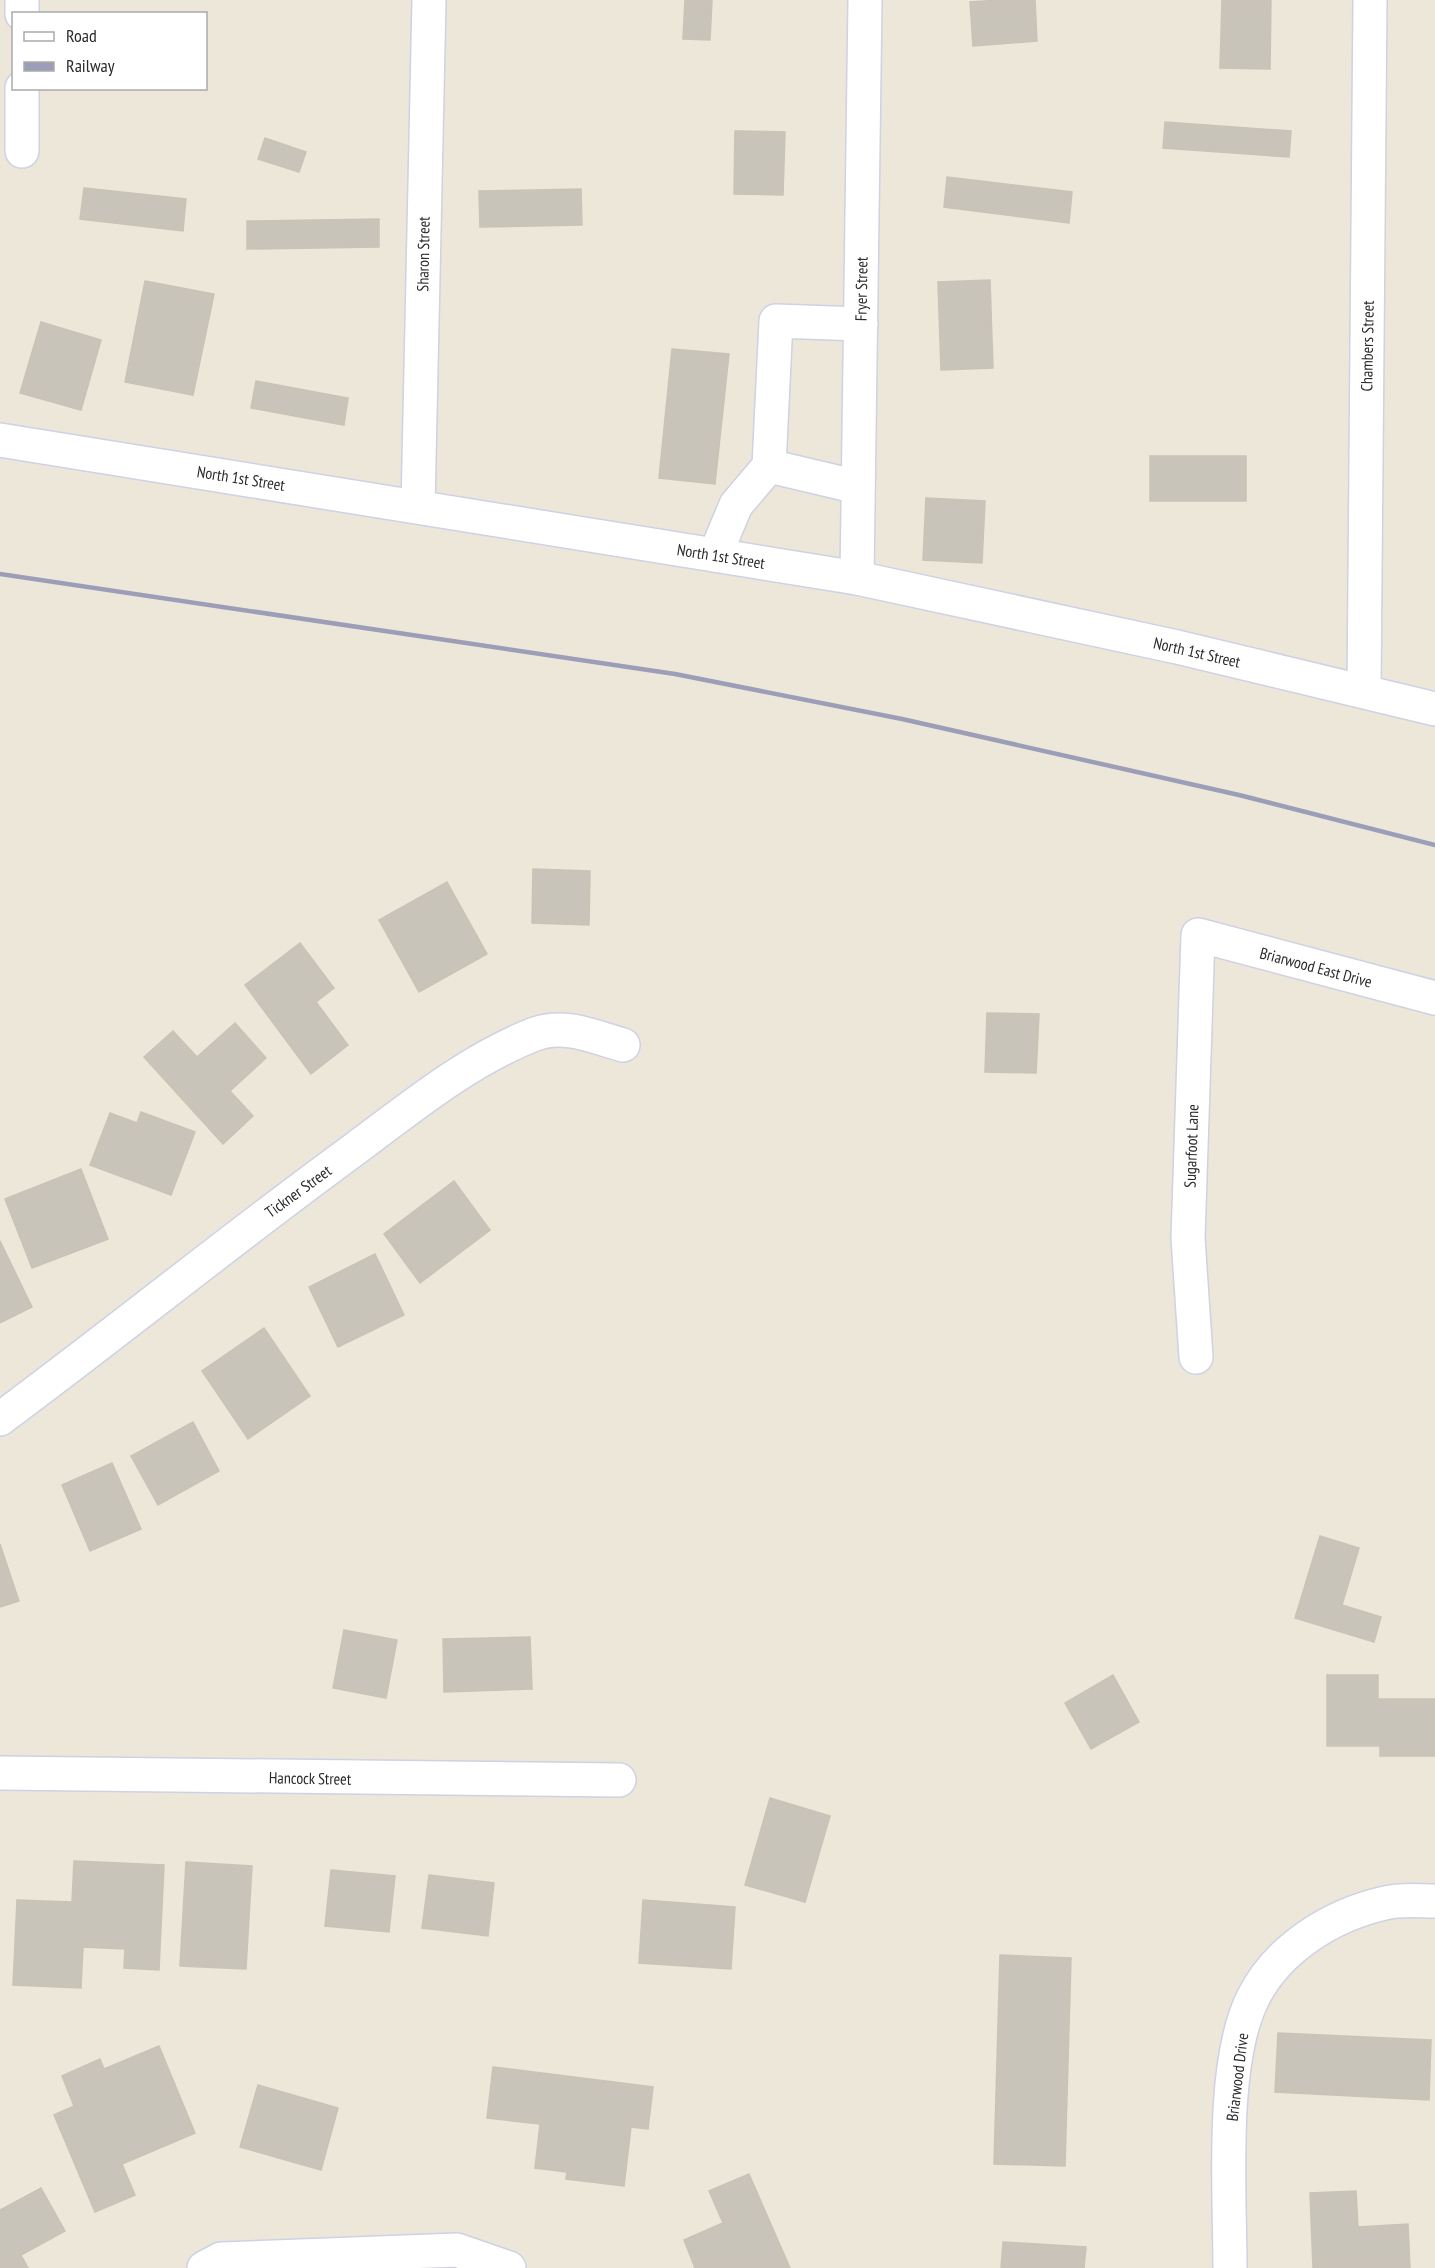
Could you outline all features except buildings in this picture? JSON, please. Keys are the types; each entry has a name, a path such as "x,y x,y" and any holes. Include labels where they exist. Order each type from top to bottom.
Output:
{"street":[{"name":"Sharon Street","path":"418,507 429,0"},
{"name":"Fryer Street","path":"857,578 865,0"},
{"name":"Chambers Street","path":"1364,691 1370,0"},
{"path":"22,90 22,151"},
{"path":"716,555 736,505 769,466 776,321 861,324"},
{"name":"North 1st Street","path":"0,440 857,578 1166,644 1435,709"},
{"path":"769,466 858,487"},
{"name":"Briarwood East Drive","path":"1198,935 1435,998"},
{"name":"Sugarfoot Lane","path":"1196,1357 1188,1238 1198,935"},
{"name":"Tickner Street","path":"0,1419 234,1238 429,1095 483,1061 536,1034 564,1028 623,1045"},
{"name":"Hancock Street","path":"0,1773 619,1780"},
{"name":"Briarwood Drive","path":"1230,2268 1230,2117 1239,2036 1253,1997 1282,1957 1332,1920 1387,1902 1435,1901"},
{"path":"204,2268 221,2259 457,2250 508,2268"}],"railway":[{"path":"0,574 675,674 902,719 1239,795 1435,845"}]}
